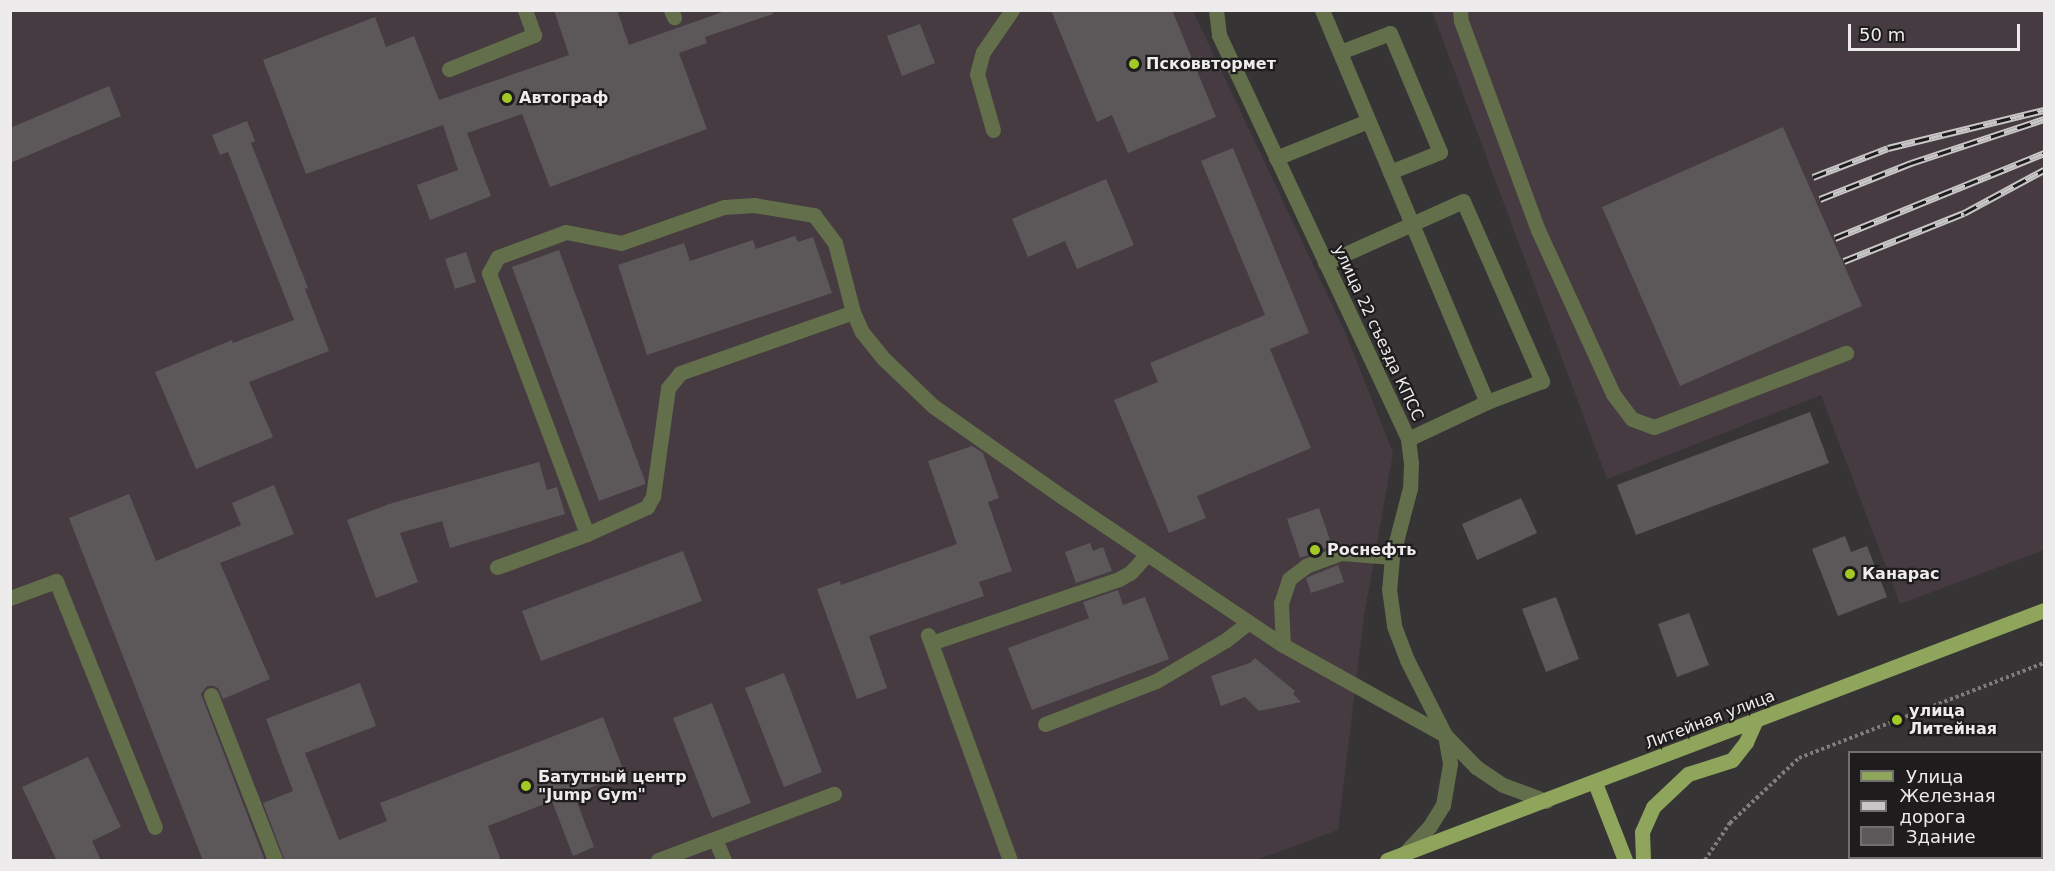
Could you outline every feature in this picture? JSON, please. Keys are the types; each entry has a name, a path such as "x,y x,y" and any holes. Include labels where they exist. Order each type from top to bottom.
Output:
{"main road":[{"name":"Литейная улица","path":"1387,861 2044,610"},
{"path":"1643,861 1642,832 1653,807 1688,774 1732,760 1746,742 1755,722"},
{"path":"1595,783 1625,861"}],"street":[{"path":"449,69 534,35 525,10"},
{"path":"993,130 977,75 983,52 1012,10"},
{"path":"1208,10 1219,35"},
{"name":"улица 22 съезда КПСС","path":"1216,10 1219,35 1408,439 1411,463 1410,488 1392,557 1389,589 1394,626 1407,660 1445,735 1476,767 1503,785 1546,801"},
{"path":"1322,10 1487,402"},
{"path":"1460,10 1465,32 1538,230 1613,394 1632,419 1654,427 1846,353"},
{"path":"1340,52 1390,33 1440,152 1390,172"},
{"path":"1276,158 1368,121"},
{"path":"1325,263 1464,201 1542,381 1487,402 1408,439"},
{"path":"587,534 489,273 498,257 566,232 621,243 724,207 754,205 814,215 834,243 853,312 862,332 884,359 933,406 1283,645 1445,735 1450,764 1443,805 1428,827 1404,854"},
{"path":"497,567 587,534 647,507 653,496 668,388 680,373 853,312"},
{"path":"1283,645 1281,603 1289,579 1306,566 1341,553 1392,557"},
{"path":"1010,861 929,639 1119,579 1131,572 1147,554"},
{"path":"10,598 56,580 155,827"},
{"path":"1045,724 1156,681 1226,640 1249,622"},
{"path":"211,695 275,861"},
{"path":"658,861 834,794"},
{"path":"715,838 724,861"}],"path":[{"path":"1704,861 1730,823 1799,758 2044,663"}],"shaded area":[{"path":"10,11 1193,11 1345,332 1393,453 1364,616 1338,830 1256,860 11,860"},
{"path":"1432,11 2044,11 2044,550 1900,604 1821,395 1607,479"}],"building":[{"path":"554,10 617,10 629,45 728,10 772,10 773,14 705,37 707,43 679,53 707,129 550,187 522,114 467,133 491,196 430,220 417,185 458,170 443,125 306,174 263,60 375,17 386,47 414,36 439,100 569,55"},
{"name":"Псковвтормет","path":"1051,10 1172,10 1216,117 1128,153 1112,115 1097,122"},
{"path":"920,24 935,63 902,76 887,36"},
{"path":"109,86 121,116 10,163 10,128"},
{"path":"247,121 255,141 251,143 308,288 305,289 329,351 249,382 273,437 196,469 155,372 232,340 233,343 294,320 228,152 220,155 212,135"},
{"path":"1783,127 1862,306 1680,386 1602,207"},
{"path":"1233,148 1309,333 1270,349 1311,448 1197,496 1206,518 1169,533 1114,400 1158,382 1150,363 1265,315 1201,161"},
{"path":"1106,179 1134,245 1077,269 1065,241 1028,257 1012,219"},
{"path":"795,236 798,242 813,237 832,293 647,355 618,265 684,243 690,261 753,240 756,249"},
{"path":"559,250 645,481 645,484 599,501 512,267"},
{"path":"466,252 476,282 455,289 445,259"},
{"path":"1810,412 1829,463 1636,535 1617,485"},
{"path":"972,446 983,453 999,498 988,502 1012,571 979,582 984,596 869,636 887,688 857,699 817,589 840,581 841,585 957,544 928,461"},
{"path":"539,462 547,490 557,487 565,514 450,548 442,521 400,533 418,582 376,598 347,520 389,504"},
{"path":"274,485 294,534 220,563 270,679 223,699 218,688 213,686 207,686 201,694 265,861 203,861 69,518 129,494 156,561 241,525 232,503"},
{"path":"1521,498 1537,533 1477,560 1462,524"},
{"path":"1319,508 1332,546 1300,558 1287,519"},
{"name":"Канарас","path":"1845,536 1851,552 1867,546 1887,597 1838,616 1812,549"},
{"path":"1090,543 1093,551 1103,547 1112,571 1076,583 1065,552"},
{"path":"683,551 702,601 541,661 522,611"},
{"path":"1338,565 1344,582 1311,593 1306,578"},
{"path":"1118,590 1123,605 1145,597 1169,659 1032,710 1008,648 1089,618 1083,602"},
{"path":"1556,597 1579,659 1546,672 1522,609"},
{"path":"1689,613 1709,665 1677,677 1658,624"},
{"path":"1255,658 1295,691 1293,694 1301,702 1259,711 1245,697 1221,706 1211,676 1250,663"},
{"path":"784,673 822,772 784,787 745,688"},
{"path":"360,683 376,726 305,753 339,840 387,821 380,803 603,717 625,774 574,794 594,847 573,856 552,801 488,826 501,861 285,861 263,803 293,791 266,719"},
{"path":"712,703 751,803 712,818 673,718"},
{"path":"88,757 121,827 92,841 101,861 57,861 22,787"}],"railway":[{"path":"1813,177 1888,148 2044,110"},
{"path":"1820,199 1911,163 2044,119"},
{"path":"1835,238 2044,153"},
{"path":"1844,261 1964,213 2044,170"}],"place":[{"name":"Псковвтормет","path":"1134,64"},
{"name":"Автограф","path":"507,98"},
{"name":"Роснефть","path":"1315,550"},
{"name":"Канарас","path":"1850,574"},
{"name":"улица Литейная","path":"1897,720"},
{"name":"Батутный центр \"Jump Gym\"","path":"526,786"}]}
